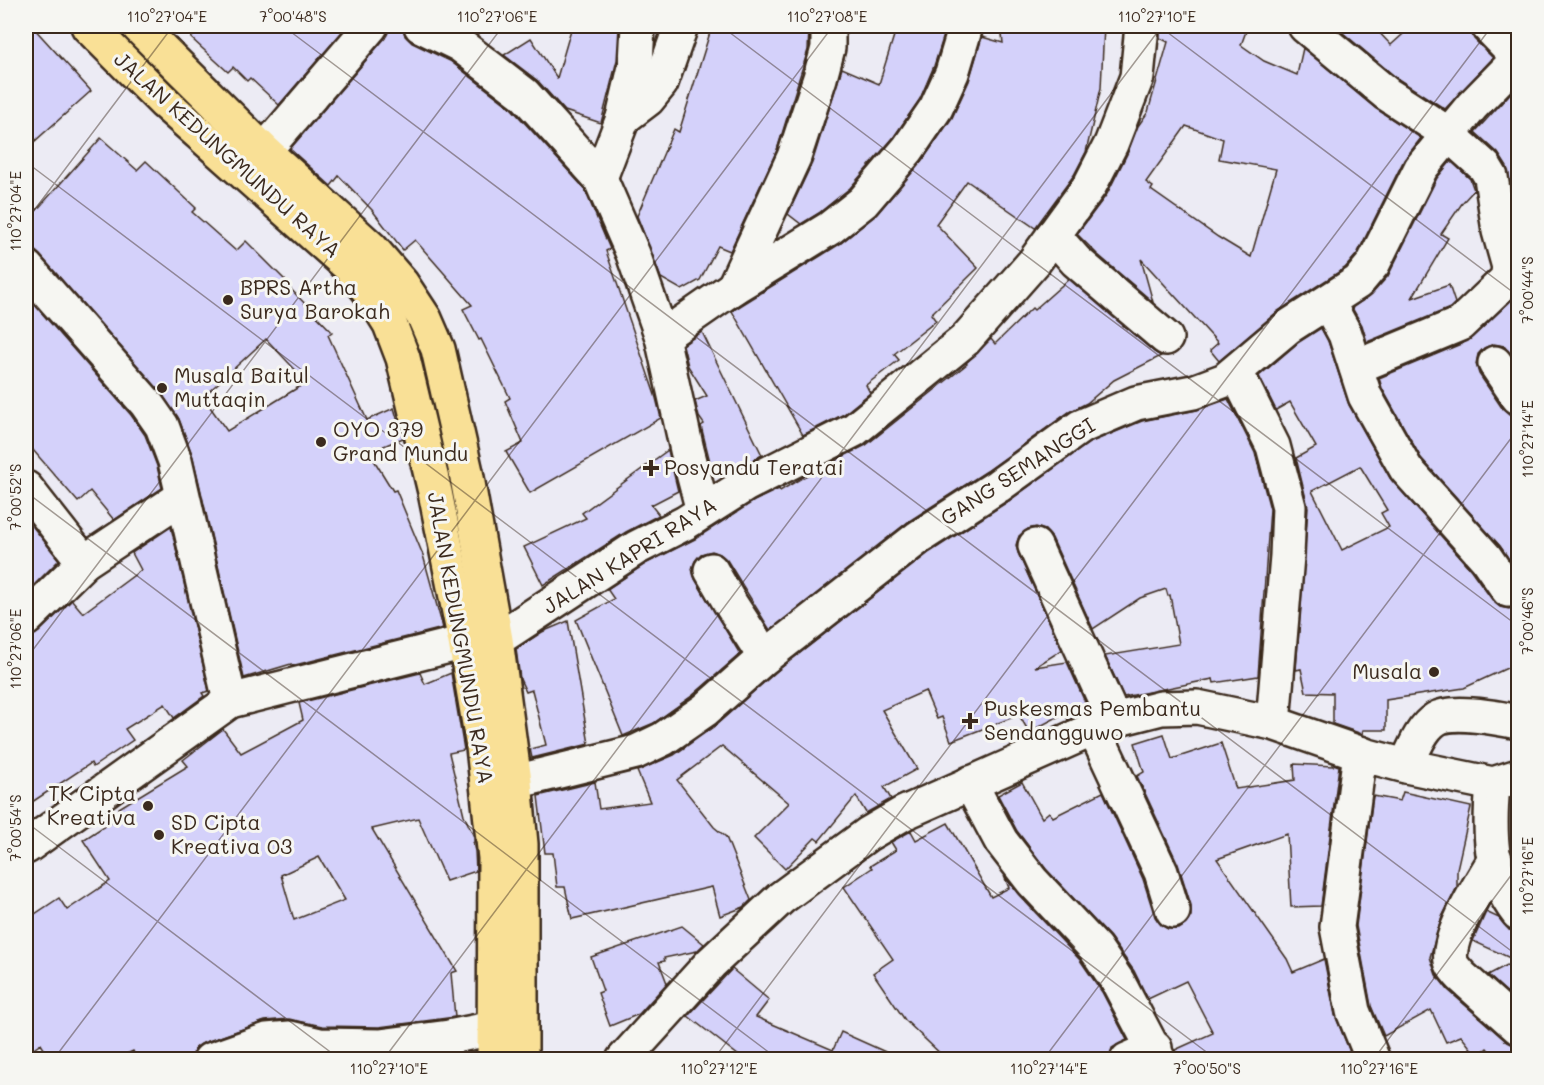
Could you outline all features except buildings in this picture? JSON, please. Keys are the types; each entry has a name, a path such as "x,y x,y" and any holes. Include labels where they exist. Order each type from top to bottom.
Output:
{"main road":[{"name":"JALAN KEDUNGMUNDU RAYA","path":"88,26 165,103 351,268 370,292 390,324 403,358 435,492 481,641 515,782 521,844 521,1059"},
{"name":"JALAN KEDUNGMUNDU RAYA","path":"138,26 264,152 371,248 402,284 425,319 438,349 466,472 481,641 483,747 495,858 494,1044"}],"street":[{"path":"264,152 371,26"},
{"path":"421,26 460,35 524,94 600,178 633,254 662,337 702,511"},
{"path":"600,178 623,118 636,63 638,26"},
{"path":"623,118 648,99 661,83 681,26"},
{"path":"734,287 794,157 828,48 828,26"},
{"path":"662,337 734,287 830,228 863,202 908,149 936,108 952,73 966,26"},
{"name":"JALAN KAPRI RAYA","path":"230,701 481,641 636,548 685,524 745,485 854,430 965,340 1034,262 1090,185 1111,144 1137,77 1142,26"},
{"path":"1305,26 1388,94 1448,133 1485,167 1491,177 1499,231 1509,267 1507,279 1460,324 1356,368"},
{"name":"GANG SEMANGGI","path":"515,782 636,752 663,739 705,710 765,657 919,537 998,486 1080,427 1136,403 1193,392 1225,380 1288,327 1358,282 1373,264 1421,168 1472,105 1518,58 1488,26"},
{"path":"1053,235 1076,261 1166,338"},
{"path":"26,267 146,403 162,426 175,461 230,701 26,847"},
{"path":"1328,303 1345,334 1365,396 1406,469 1486,558 1508,590"},
{"path":"1495,363 1518,397"},
{"path":"1236,372 1273,446 1289,507 1273,723"},
{"path":"26,488 84,562"},
{"path":"26,619 84,562 182,497"},
{"path":"1035,546 1161,872 1173,911"},
{"path":"711,570 765,657"},
{"path":"637,1056 711,963 781,898 868,834 904,813 1104,725 1161,708 1197,707 1273,723 1406,766 1506,780 1490,826 1500,884 1518,913"},
{"path":"1406,766 1417,743 1429,726 1442,716 1454,715 1518,722"},
{"path":"1360,753 1337,927 1353,1011 1373,1059"},
{"path":"970,783 1001,841 1032,881 1095,948 1118,982 1147,1056"},
{"path":"1495,859 1453,937 1451,959 1453,967 1461,976 1518,1027"},
{"path":"210,1059 267,1040 292,1049 320,1045 380,1046 449,1037 494,1044"}],"place":[{"name":"BPRS Artha Surya Barokah","path":"228,300"},
{"name":"Musala Baitul Muttaqin","path":"162,388"},
{"name":"OYO 379 Grand Mundu","path":"321,442"},
{"name":"Posyandu Teratai","path":"651,468"},
{"name":"Musala","path":"1434,672"},
{"name":"Puskesmas Pembantu Sendangguwo","path":"970,721"},
{"name":"TK Cipta Kreativa","path":"148,806"},
{"name":"SD Cipta Kreativa 03","path":"159,835"}]}
